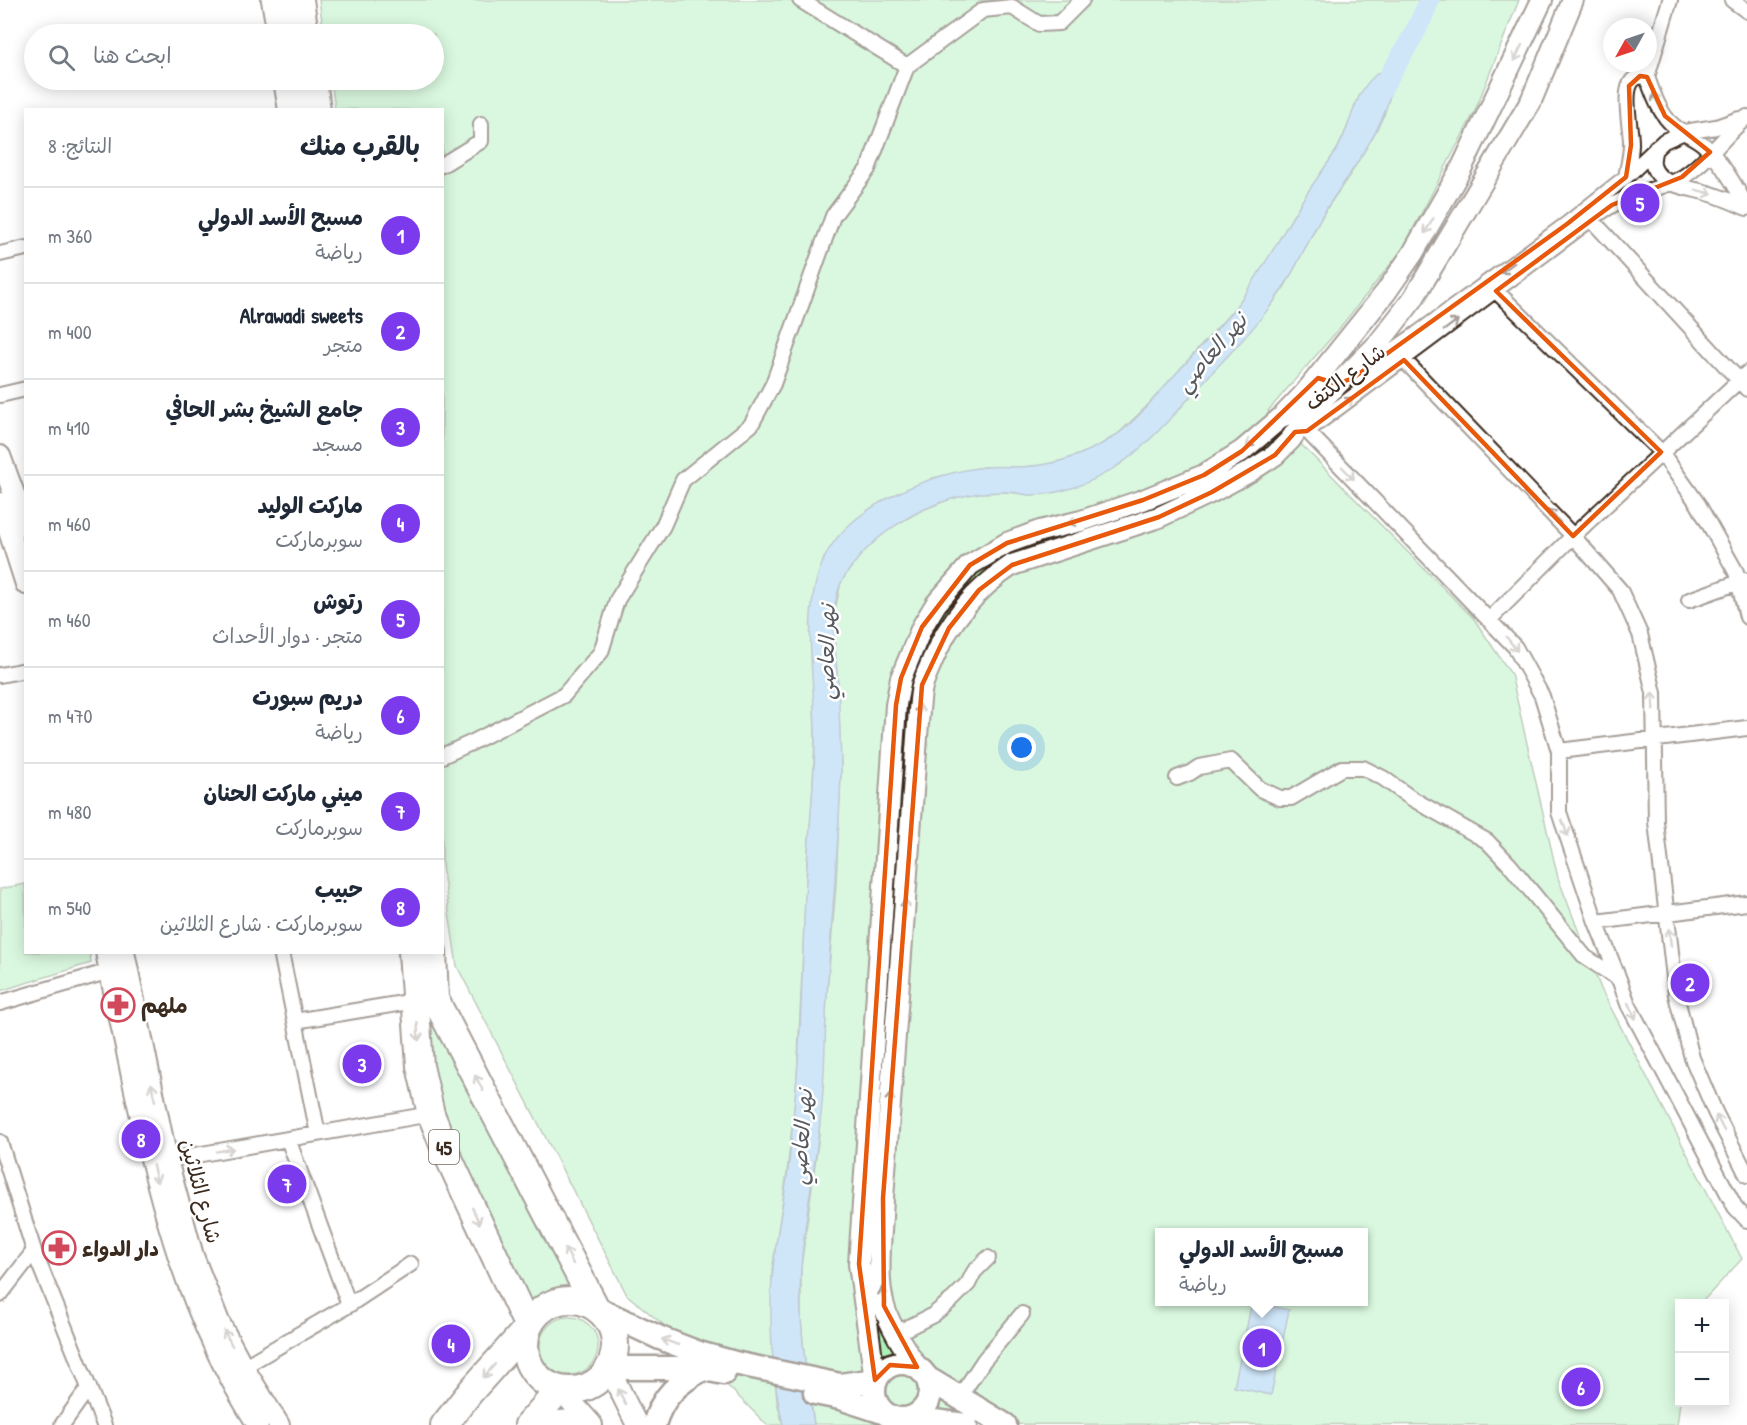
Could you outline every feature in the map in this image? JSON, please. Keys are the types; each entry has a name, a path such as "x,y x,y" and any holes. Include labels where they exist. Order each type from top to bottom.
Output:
{"highway":[{"path":"275,0 279,24"},
{"path":"289,90 292,108"},
{"path":"314,90 317,108"},
{"name":"45","path":"413,954 425,1000 596,1308"},
{"name":"45","path":"433,954 425,1000 420,1066 431,1114 446,1152 528,1327"},
{"path":"444,1425 541,1309 562,1300 585,1302 596,1308 610,1324 615,1346 609,1368 602,1377 583,1389 560,1389 549,1385 532,1371 524,1349 528,1327"},
{"path":"528,1425 560,1389"},
{"path":"549,1425 573,1423 580,1425"}],"main road":[{"path":"883,1412 878,1407 873,1394 875,1380 860,1254 896,705 901,678 915,641 936,604 970,565 1007,543 1143,500 1204,475 1242,451 1296,426 1378,344 1413,299 1531,101 1573,0"},
{"path":"910,1418 922,1411 929,1399 929,1385 897,1333 884,1306 880,1270 883,1198 919,710 922,685 934,657 949,628 965,605 979,590 1012,566 1159,517 1212,492 1275,455 1290,440 1318,378 1386,292 1413,253 1461,169 1540,2"},
{"path":"1391,327 1403,352"},
{"path":"0,456 24,521"},
{"path":"0,503 24,577"},
{"name":"شارع الثلاثين","path":"124,954 151,1125 167,1160 201,1278 219,1322 243,1367 279,1425"},
{"path":"108,962 151,1125 177,1255 191,1295 231,1379 258,1425"},
{"path":"596,1308 660,1338 747,1371 840,1391 896,1419 910,1418 966,1425"},
{"path":"840,1391 875,1380 884,1368 904,1362 1005,1425"},
{"path":"637,1425 609,1368 747,1371"},
{"path":"654,1425 658,1410 670,1393 686,1379 703,1369"},
{"path":"560,1389 592,1425"}],"street":[{"path":"800,0 907,66"},
{"path":"444,755 564,695 601,652 617,600 663,526 683,480 751,425 773,384 832,216 868,169 907,66 983,10 1012,7 1039,24 1059,23 1082,0"},
{"path":"1670,0 1647,77 1665,116 1673,126 1703,144 1735,186 1747,208"},
{"path":"1732,0 1747,11"},
{"path":"1626,177 1631,145 1629,86 1634,79 1640,76 1647,77"},
{"path":"1318,378 1337,384 1403,352 1496,291 1591,219 1623,200 1671,183 1693,170 1747,117"},
{"path":"1403,352 1626,177 1664,141 1684,132 1716,127 1747,117"},
{"path":"444,164 481,141 481,124"},
{"path":"1656,147 1653,154 1654,169 1664,181 1711,194 1747,208"},
{"path":"1490,619 1661,453 1744,381 1591,219"},
{"path":"0,254 24,248"},
{"path":"1496,291 1661,453 1698,504 1736,572 1743,580 1747,616"},
{"path":"1403,352 1620,590 1640,634 1654,693 1656,822 1676,995 1692,1058 1714,1113 1747,1175"},
{"name":"شارع الكتف","path":"1296,426 1403,352"},
{"path":"0,395 24,389"},
{"path":"1296,426 1490,619 1515,647 1542,696 1559,751 1559,812 1596,922 1628,1004 1735,1207 1747,1220"},
{"path":"1689,600 1743,580"},
{"path":"0,675 24,670"},
{"path":"1559,751 1747,728"},
{"path":"1177,778 1199,767 1231,761 1260,789 1280,798 1291,798 1342,768 1363,768 1383,778 1422,804 1455,820 1487,841 1509,864 1585,957 1619,979"},
{"path":"1596,922 1747,903"},
{"path":"281,954 318,1134"},
{"path":"0,1003 108,962"},
{"path":"295,1021 425,1000"},
{"path":"167,1160 431,1114"},
{"path":"288,1139 349,1305"},
{"path":"0,1142 34,1251 104,1425"},
{"path":"0,1295 34,1251"},
{"path":"897,1333 933,1315 953,1299 988,1258"},
{"path":"243,1367 349,1305 411,1264"},
{"path":"959,1398 984,1360 1022,1314"},
{"path":"62,1425 89,1387"}],"highlighted area":[{"path":"1640,76 1647,77 1665,116 1710,152 1682,177 1612,205 1496,291 1661,452 1573,536 1404,360 1307,431 1295,432 1275,455 1212,492 1159,517 1012,565 979,590 949,628 922,685 883,1198 884,1306 917,1367 890,1365 875,1380 859,1264 896,705 901,678 922,627 970,565 1007,543 1143,500 1204,475 1242,451 1318,378 1337,384 1353,378 1567,224 1626,177 1631,145 1629,86"}],"green space":[{"path":"319,0 1519,0 1474,113 1402,250 1338,330 1268,411 1474,619 1511,674 1558,878 1601,989 1742,1259 1705,1299 1675,1299 1675,1407 1679,1407 1677,1425 814,1424 801,1320 801,1267 819,1135 836,885 841,768 833,621 841,581 862,553 887,530 920,511 950,499 975,493 1008,492 1031,495 1092,480 1119,465 1175,414 1272,304 1285,286 1325,211 1353,170 1385,113 1356,101 1353,114 1338,148 1299,206 1260,273 1235,308 1146,407 1118,434 1087,453 1054,464 984,467 933,478 824,558 812,611 815,739 797,1080 787,1173 772,1271 772,1333 777,1402 783,1425 767,1425 680,1338 627,1295 457,966 444,878 444,108 335,108 332,90 444,90 444,24 323,24"},
{"path":"24,884 24,954 90,954 91,963 0,991 0,889"},
{"path":"430,1008 580,1297 555,1299 533,1310 460,1159 436,1091 425,1009"},
{"path":"569,1317 585,1322 593,1330 598,1346 593,1362 585,1370 569,1375 553,1370 545,1362 540,1346 545,1330 553,1322"}],"water":[{"name":"نهر العاصي","path":"1379,72 1391,72 1391,88 1379,125 1325,211 1287,281 1255,326 1152,437 1117,466 1076,487 1054,493 1029,495 1007,492 978,493 936,504 918,512 885,533 870,546 856,560 839,587 834,627 841,750 839,829 822,1104 803,1247 800,1288 803,1347 814,1425 783,1425 774,1368 771,1326 772,1286 788,1167 801,1015 805,896 815,747 810,626 817,579 825,557 837,539 872,507 918,484 965,470 1032,466 1068,459 1112,438 1128,425 1213,334 1246,293 1303,199 1336,151 1363,90"},
{"path":"1251,1306 1270,1306 1289,1310 1271,1395 1234,1387"}],"waterway":[{"name":"نهر العاصي","path":"1377,97 1412,37 1429,0"}],"place":[{"name":"رتوش","path":"1640,203"},
{"name":"Alrawadi sweets","path":"1690,983"},
{"name":"ملهم","path":"118,1005"},
{"name":"جامع الشيخ بشر الحافي","path":"362,1064"},
{"name":"حبيب","path":"141,1139"},
{"name":"ميني ماركت الحنان","path":"287,1184"},
{"name":"دار الدواء","path":"59,1248"},
{"name":"ماركت الوليد","path":"451,1344"},
{"name":"مسبح الأسد الدولي","path":"1262,1348"},
{"name":"دريم سبورت","path":"1581,1387"}]}
